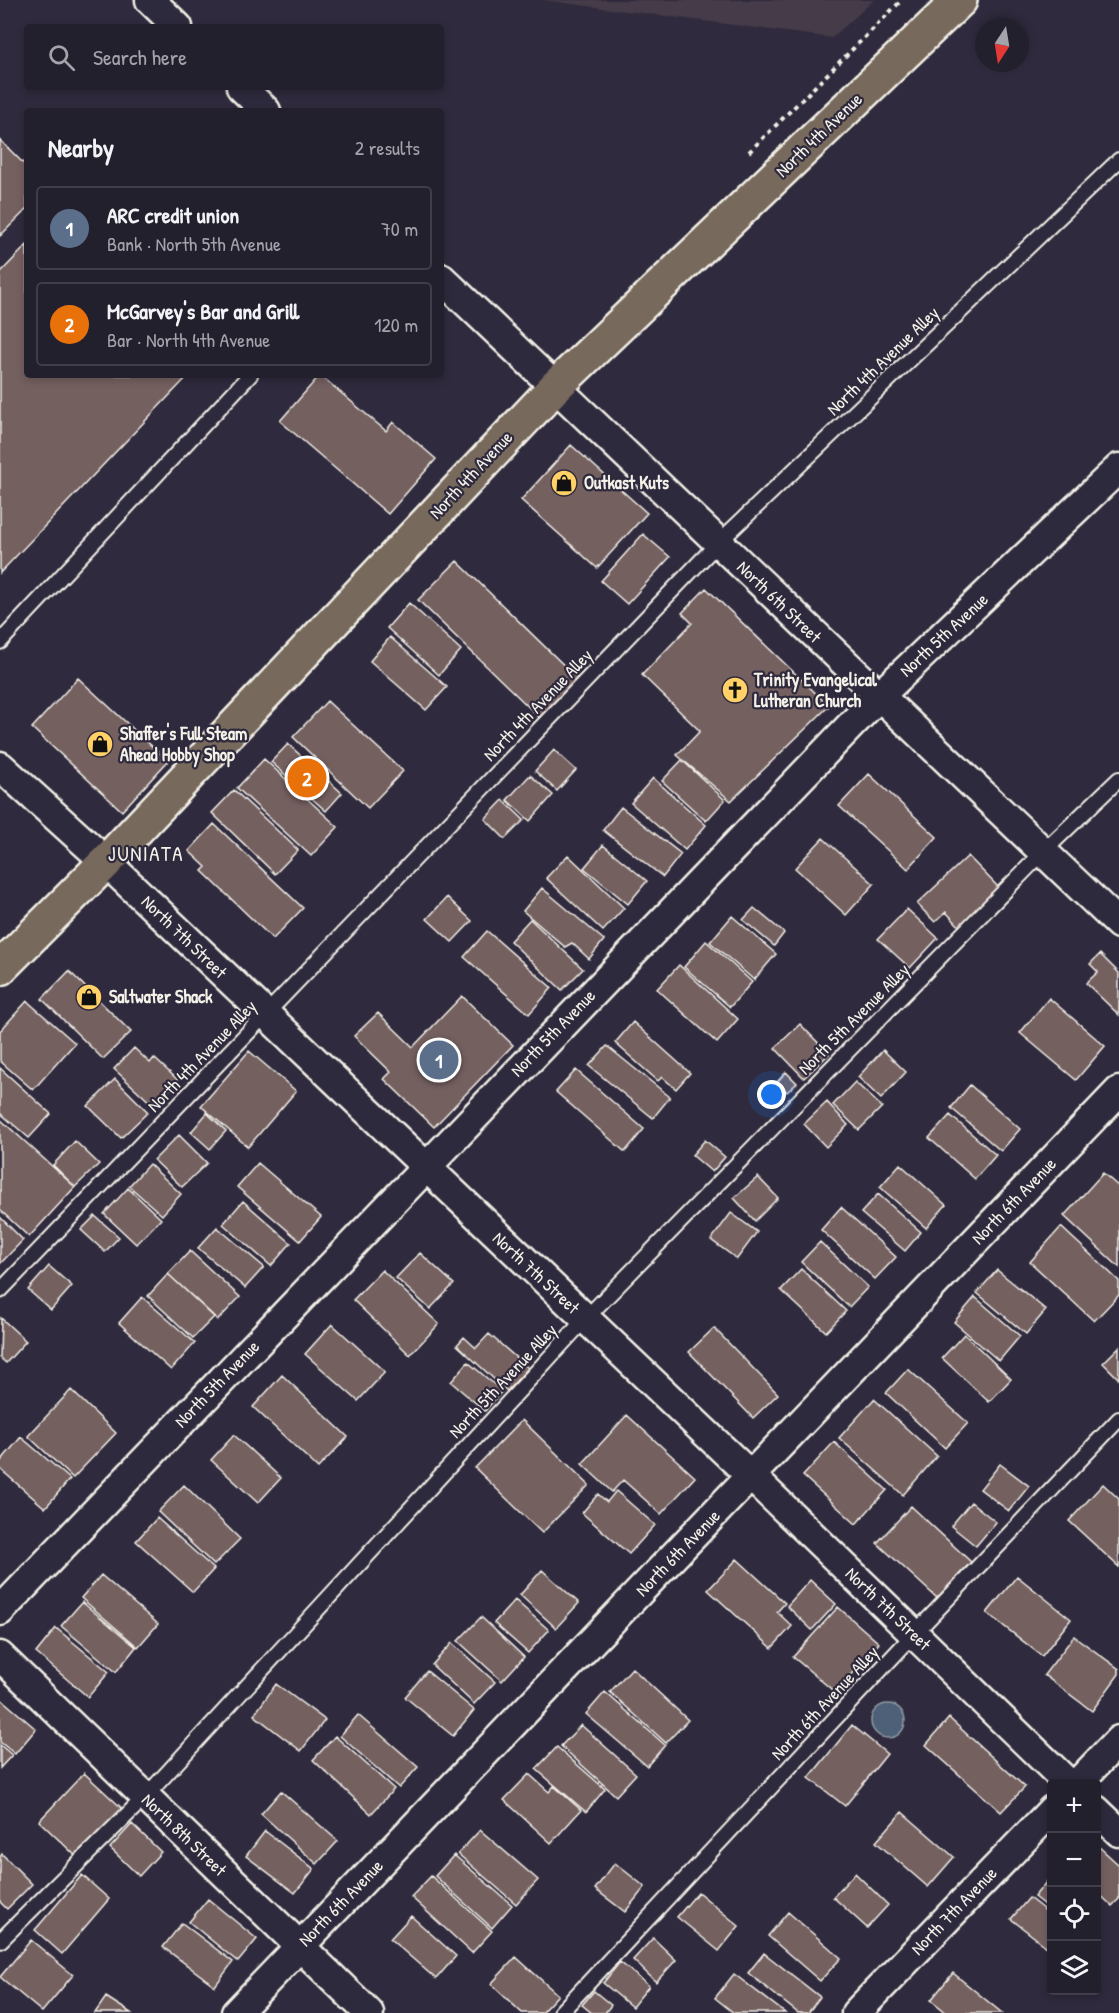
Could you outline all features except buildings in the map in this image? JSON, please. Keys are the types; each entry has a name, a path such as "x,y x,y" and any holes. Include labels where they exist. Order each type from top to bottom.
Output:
{"main road":[{"name":"North 4th Avenue","path":"0,968 106,862 555,387 960,0"}],"street":[{"path":"150,0 175,24"},
{"path":"244,90 263,108"},
{"name":"North 6th Street","path":"444,281 717,544 1119,924"},
{"name":"North 5th Avenue","path":"0,1611 424,1167 878,697 1119,468"},
{"name":"North 7th Street","path":"0,766 106,862 752,1477 1064,1779"},
{"name":"North 6th Avenue","path":"236,2013 752,1477 1119,1091"},
{"name":"North 8th Street","path":"0,1656 369,2013"},
{"path":"1082,1779 1119,1740"},
{"name":"North 7th Avenue","path":"856,2013 1047,1815"},
{"path":"1101,1815 1119,1832"}],"lane":[{"name":"North 4th Avenue Alley","path":"0,1291 717,544 1119,160"},
{"path":"0,642 247,378"},
{"name":"North 5th Avenue Alley","path":"0,1941 145,1797 585,1319 1043,852 1119,779"},
{"name":"North 6th Avenue Alley","path":"560,2013 914,1634 1119,1419"}],"shaded area":[{"path":"542,0 874,0 832,38"}],"water":[{"path":"888,1704 900,1709 905,1721 900,1733 888,1738 876,1733 871,1721 876,1709"}],"place":[{"name":"Outkast Kuts","path":"564,483"},
{"name":"Trinity Evangelical Lutheran Church","path":"735,690"},
{"name":"Shaffer's Full Steam Ahead Hobby Shop","path":"100,744"},
{"name":"McGarvey's Bar and Grill","path":"307,778"},
{"name":"Saltwater Shack","path":"89,997"},
{"name":"ARC credit union","path":"439,1060"}],"district":[{"name":"JUNIATA","path":"146,854"}]}
